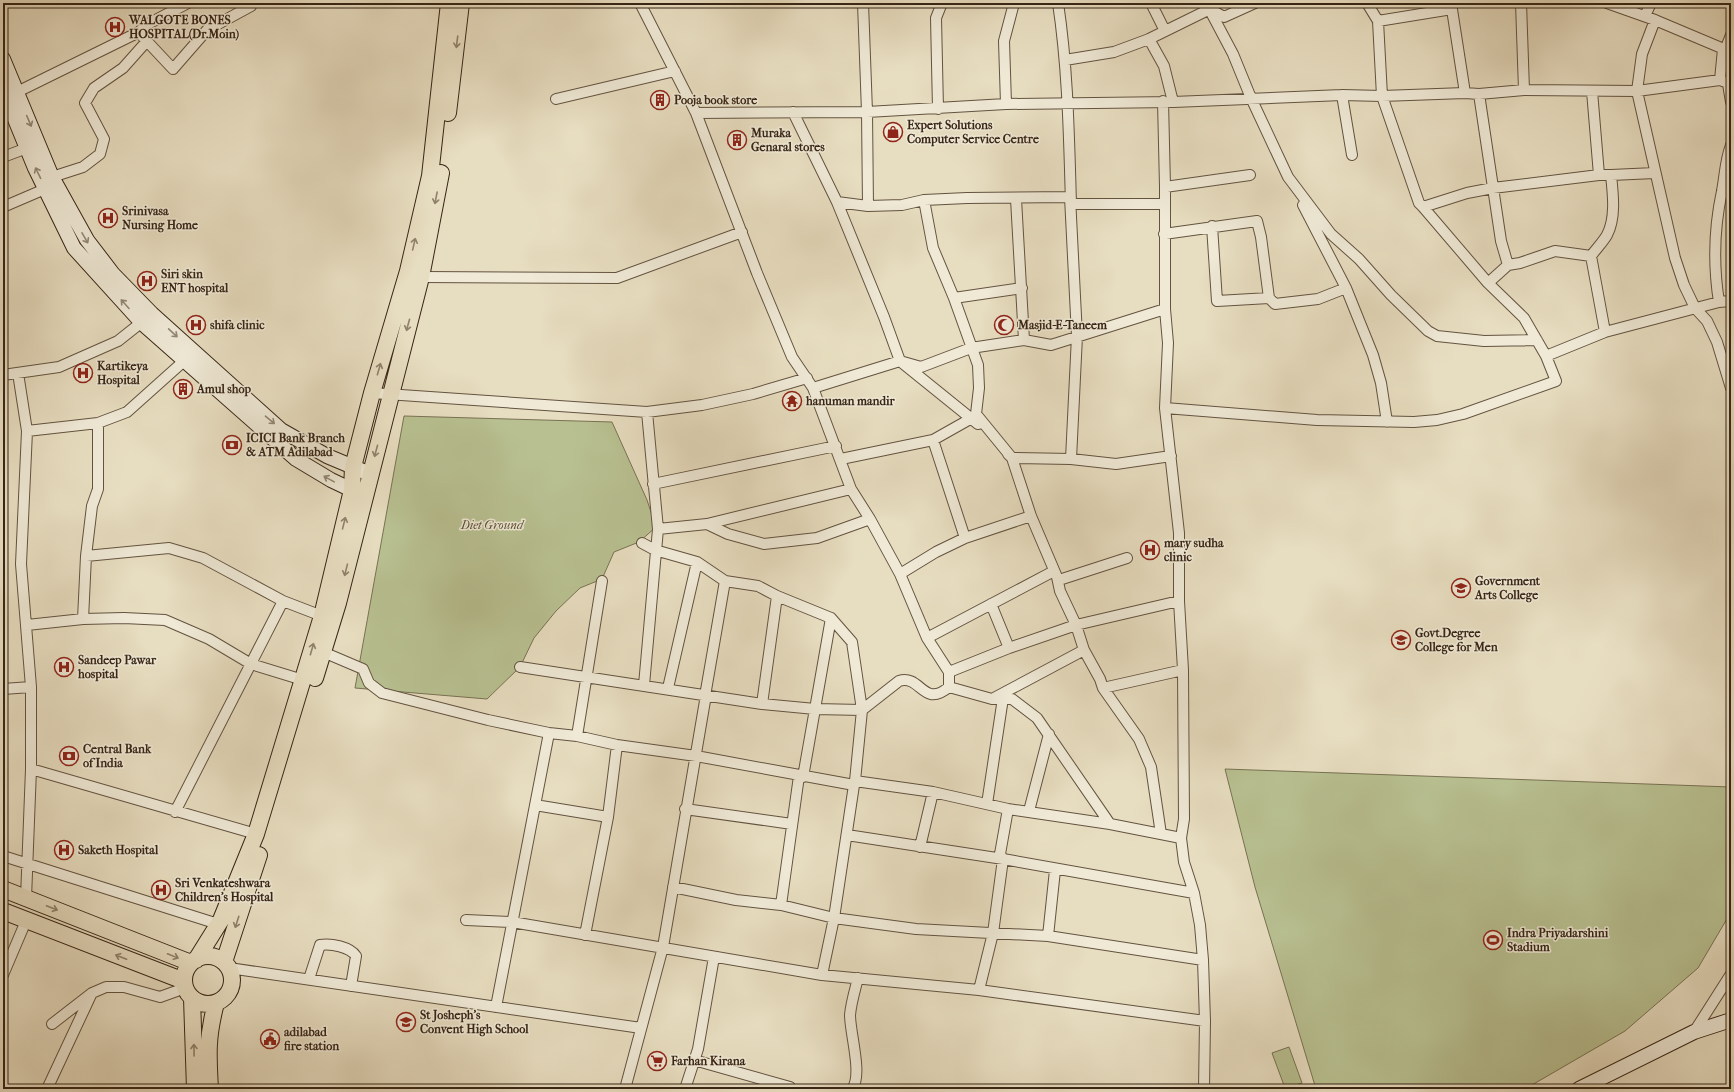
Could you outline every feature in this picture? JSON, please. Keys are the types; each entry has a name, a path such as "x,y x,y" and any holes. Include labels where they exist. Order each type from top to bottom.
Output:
{"main road":[{"path":"227,965 336,610 359,491 353,468 372,393 408,271 430,176 449,3"},
{"path":"195,1089 186,971 218,924 233,892 256,834 304,680 359,491 370,474 421,277 440,178 461,3"},
{"path":"3,59 10,99 27,148 94,251 147,318 184,361 296,459 331,480 359,491"},
{"path":"10,99 49,183"},
{"path":"147,318 281,430 327,456 370,474"},
{"path":"3,889 193,961 210,956 227,965 232,974 231,989 222,1000 216,1003 203,1004 187,989 3,911"},
{"path":"210,1089 207,1048 209,1027 216,1003"},
{"path":"1579,1089 1694,1032 1731,1020"}],"street":[{"path":"10,99 138,32 146,25 188,3"},
{"path":"138,32 173,69 207,30 251,6 251,3"},
{"path":"520,667 668,688 762,704 816,709 862,710 899,681 905,679 912,681 926,693 942,693 949,687 949,672 927,638 900,574 851,488 813,388 792,357 757,273 696,113 640,3"},
{"path":"862,3 868,112 868,206"},
{"path":"938,109 936,18 942,3"},
{"path":"1006,104 1004,41 1014,3"},
{"path":"1058,3 1065,60 1068,104 1070,201 1077,336 1071,459"},
{"path":"1151,3 1165,31"},
{"path":"1208,6 1224,18 1255,3"},
{"path":"1165,408 1317,420 1386,422 1438,420 1463,414 1556,381 1546,356 1524,318 1488,284 1419,203 1382,96 1378,21 1367,3"},
{"path":"1521,3 1524,90"},
{"path":"1607,3 1650,18 1726,50"},
{"path":"1651,3 1650,18 1642,54 1637,91 1675,258 1684,285 1695,308 1707,321 1717,342 1731,388"},
{"path":"1065,60 1114,52 1149,39 1208,6"},
{"path":"1208,6 1233,54 1251,98 1288,177 1346,288 1373,355 1381,383 1386,422"},
{"path":"1378,21 1451,6 1465,93"},
{"path":"1731,35 1726,50 1726,83 1731,102"},
{"path":"1149,39 1164,66 1173,102"},
{"path":"3,207 83,167 100,154 104,139 85,103 94,88 123,68 147,41"},
{"path":"556,98 675,71"},
{"path":"696,113 868,112 1006,104 1173,102 1342,95 1382,96 1465,93 1479,94 1524,90 1637,91 1726,83"},
{"path":"1592,91 1599,175"},
{"path":"1479,94 1501,241 1508,265"},
{"path":"1342,95 1352,155"},
{"path":"1163,101 1165,309 1168,343 1165,408 1178,533 1179,601 1183,670 1184,819 1181,838 1184,862 1194,893 1200,925 1205,1021 1204,1089"},
{"path":"793,112 837,202 884,317 900,361 972,418 1012,458 1071,459 1116,464 1171,456"},
{"path":"1719,302 1715,278 1715,232 1726,159 1731,146"},
{"path":"3,157 27,148"},
{"path":"1423,207 1468,193 1493,188 1599,175 1655,173"},
{"path":"1165,187 1250,175"},
{"path":"1605,332 1591,256 1607,235 1612,219 1613,193 1611,175"},
{"path":"1288,177 1331,234 1359,259 1391,295 1428,331 1437,336 1460,340 1537,340"},
{"path":"837,202 868,206 902,205 924,200 967,198 1165,204"},
{"path":"1016,199 1024,340"},
{"path":"924,200 933,248 954,298 970,348 978,365 979,388 976,414 1012,458 1031,516 1059,580 1127,558"},
{"path":"1164,234 1212,226 1257,221 1261,237 1269,298 1275,304 1318,299 1346,288"},
{"path":"1212,226 1217,301 1269,298"},
{"path":"421,277 617,278 742,232"},
{"path":"1488,284 1508,265 1520,263 1555,251 1591,256"},
{"path":"954,298 1022,288"},
{"path":"1546,356 1605,332 1719,302 1731,301"},
{"path":"813,388 900,361 922,367 970,348 1024,340 1051,345 1165,309"},
{"path":"3,375 60,367 118,341 147,318"},
{"path":"27,431 98,423 127,412 184,361"},
{"path":"18,373 27,431 21,564 31,687 31,769 26,898"},
{"path":"372,393 647,412 702,406 753,394 807,378"},
{"path":"644,685 658,529 647,412"},
{"path":"841,459 933,440 972,418"},
{"path":"83,618 86,556 92,506 98,489 98,423"},
{"path":"933,440 965,538"},
{"path":"653,484 836,446"},
{"path":"658,529 707,524 851,488"},
{"path":"900,574 936,552 965,538 1031,516"},
{"path":"707,524 728,534 764,544 817,538 870,519"},
{"path":"642,543 655,550 697,562 725,581 758,586 777,596 831,618 852,642 862,710 847,835 834,918 822,975"},
{"path":"86,556 169,548 203,558 283,600 322,616"},
{"path":"668,688 697,562"},
{"path":"927,638 991,604 1056,574"},
{"path":"1056,574 1060,591 1076,625 1084,650 1100,679 1103,688 1139,739 1151,767 1161,834"},
{"path":"577,736 602,581"},
{"path":"625,1089 662,947 725,581"},
{"path":"762,704 777,596"},
{"path":"175,812 283,600"},
{"path":"949,672 1009,648 1076,625 1179,601"},
{"path":"991,604 1009,648"},
{"path":"27,625 83,618 165,620 210,639 251,664 304,680"},
{"path":"781,905 792,824 816,709 831,618"},
{"path":"992,698 1084,650"},
{"path":"323,652 363,669 369,683 382,693 549,733 577,736 617,744 696,756 801,776 933,792 1008,809 1110,824 1181,838"},
{"path":"1103,688 1183,670"},
{"path":"3,689 31,687"},
{"path":"949,687 992,698 1012,699 1037,718 1110,824"},
{"path":"988,804 1004,698"},
{"path":"496,1007 549,733"},
{"path":"1029,811 1048,734"},
{"path":"585,935 608,817 617,744"},
{"path":"31,769 175,812 256,834"},
{"path":"920,847 933,792"},
{"path":"535,805 608,817"},
{"path":"685,809 792,824"},
{"path":"979,990 993,933 1003,859 1000,854 1008,809"},
{"path":"847,835 1003,859 1055,870 1194,893"},
{"path":"3,856 218,924"},
{"path":"1048,936 1055,870"},
{"path":"673,887 736,900 781,905 834,918 916,929 1048,936 1203,960"},
{"path":"466,920 512,922 822,975 979,990 1205,1021"},
{"path":"4,970 26,921"},
{"path":"309,980 320,944 326,944 352,951 356,956 351,986"},
{"path":"685,1089 698,1049 714,957"},
{"path":"227,965 309,980 641,1028"},
{"path":"1694,1032 1731,974"},
{"path":"852,1089 855,1085 857,1074 850,1015 858,978"},
{"path":"52,1024 92,993 106,987 124,987 160,997 187,989"},
{"path":"47,1089 92,993"},
{"path":"694,1060 790,1086"}],"green space":[{"name":"Diet Ground","path":"404,416 612,422 647,500 656,527 639,542 614,552 602,579 580,588 556,611 534,638 520,667 487,699 355,688"},
{"name":"Indra Priyadarshini Stadium","path":"1225,769 1731,787 1731,912 1698,968 1625,1031 1525,1089 1316,1089 1255,887"},
{"path":"1289,1047 1302,1083 1285,1088 1272,1053"}],"place":[{"name":"WALGOTE BONES HOSPITAL(Dr.Moin)","path":"115,27"},
{"name":"Pooja book store","path":"660,100"},
{"name":"Expert Solutions Computer Service Centre","path":"893,132"},
{"name":"Muraka Genaral stores","path":"737,140"},
{"name":"Srinivasa Nursing Home","path":"108,218"},
{"name":"Siri skin ENT hospital","path":"147,281"},
{"name":"shifa clinic","path":"196,325"},
{"name":"Masjid-E-Taneem","path":"1004,325"},
{"name":"Kartikeya Hospital","path":"83,373"},
{"name":"Amul shop","path":"183,389"},
{"name":"hanuman mandir","path":"792,401"},
{"name":"ICICI Bank Branch & ATM Adilabad","path":"232,445"},
{"name":"mary sudha clinic","path":"1150,550"},
{"name":"Government Arts College","path":"1461,588"},
{"name":"Govt.Degree College for Men","path":"1401,640"},
{"name":"Sandeep Pawar hospital","path":"64,667"},
{"name":"Central Bank of India","path":"69,756"},
{"name":"Saketh Hospital","path":"64,850"},
{"name":"Sri Venkateshwara Children's Hospital","path":"161,890"},
{"name":"Indra Priyadarshini Stadium","path":"1493,940"},
{"name":"St Josheph's Convent High School","path":"406,1022"},
{"name":"adilabad fire station","path":"270,1039"},
{"name":"Farhan Kirana","path":"657,1061"}]}
